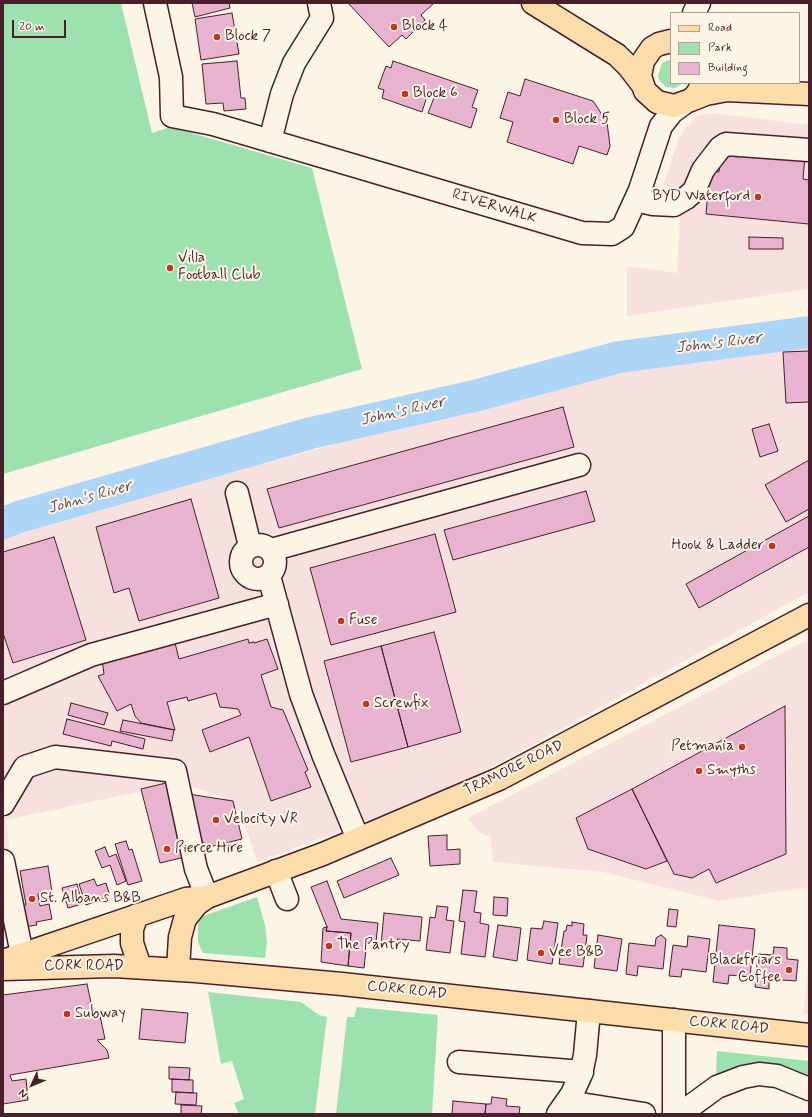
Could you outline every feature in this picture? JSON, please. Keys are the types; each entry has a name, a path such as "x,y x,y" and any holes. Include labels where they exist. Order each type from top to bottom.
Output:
{"main road":[{"path":"533,3 565,24 602,44 626,62 646,91 665,105 674,106 692,96 720,91 735,86 809,94"},
{"path":"602,44 614,48 628,49 667,41"},
{"path":"646,91 640,68 649,51 667,41"},
{"name":"TRAMORE ROAD","path":"178,969 180,937 185,919 197,904 207,897 358,839 515,771 809,615"},
{"name":"TRAMORE ROAD","path":"12,958 186,899 207,897"},
{"path":"137,915 132,929 132,943 140,967"},
{"name":"CORK ROAD","path":"3,969 64,966 178,969 342,984 809,1035"}],"street":[{"name":"RIVERWALK","path":"155,3 171,77 172,116 213,124 582,233 612,234 623,226 636,200 658,134"},
{"path":"270,141 282,94 294,62 322,18 319,3"},
{"path":"646,91 658,113 658,134"},
{"path":"658,134 668,117 692,96"},
{"path":"636,200 653,204 674,205 686,198 694,190 703,170 720,148 726,144 809,150"},
{"path":"271,550 579,465"},
{"path":"236,493 250,546"},
{"path":"261,544 271,550 276,561 275,566 269,576 264,578 252,578 243,571 241,560 242,554 250,546 261,544"},
{"path":"269,576 306,709 358,839"},
{"path":"3,692 91,655 277,604"},
{"path":"3,804 25,767 55,757 175,771 196,869 207,897"},
{"path":"3,861 12,958"},
{"path":"276,871 287,899"},
{"path":"589,1011 582,1072 563,1108 644,1114"},
{"path":"674,1020 674,1114"},
{"path":"459,1062 582,1072"},
{"path":"680,1114 717,1087 743,1077 759,1074 777,1076 809,1089"}],"shaded area":[{"path":"713,113 809,125 809,289 627,316 627,266 677,273 680,219 664,183 679,138 686,127 697,116"},
{"path":"809,339 809,592 454,788 257,862 242,814 220,796 180,783 6,820 20,935 3,939 3,539 72,517 617,366 772,340"},
{"path":"809,639 809,887 719,901 603,872 493,862 491,837 480,833 468,818"},
{"path":"809,947 809,1014 804,1013"}],"green space":[{"name":"Villa Football Club","path":"3,3 121,3 152,133 171,127 312,168 362,369 3,474"},
{"path":"670,59 670,84 681,84 675,88 666,87 659,80 658,76 662,63"},
{"path":"257,897 265,925 267,942 265,958 203,953 198,942 198,921 203,916"},
{"path":"208,992 301,1002 319,1015 327,1017 315,1114 239,1114 234,1103 244,1099 232,1061 221,1064"},
{"path":"357,1007 438,1015 432,1114 336,1114 347,1017 354,1017"},
{"path":"717,1051 809,1061 809,1076 779,1067 716,1075"}],"building":[{"path":"192,3 229,3 230,8 195,17"},
{"name":"Block 4","path":"348,3 434,3 421,15 425,20 406,39 402,35 389,47"},
{"name":"Block 7","path":"232,13 239,54 201,60 195,19"},
{"path":"237,61 241,98 245,98 246,109 224,111 223,103 206,104 202,64"},
{"name":"Block 6","path":"393,61 478,90 472,107 477,109 471,128 428,113 435,95 428,93 422,112 382,98 384,90 378,88 386,66 391,68"},
{"name":"Block 5","path":"525,79 593,101 607,122 610,146 607,155 579,146 573,164 507,142 513,122 500,118 508,92 520,96"},
{"name":"BYD Waterford","path":"730,147 805,155 803,179 809,180 809,224 706,214 710,170 719,172 721,155"},
{"path":"749,237 783,238 783,249 749,249"},
{"path":"809,351 809,402 786,403 783,352"},
{"path":"563,407 574,447 279,528 267,489"},
{"path":"769,424 778,451 760,457 752,429"},
{"path":"809,460 809,509 786,522 765,485"},
{"path":"586,491 595,521 453,560 444,530"},
{"path":"191,499 219,598 139,621 129,588 114,593 96,527"},
{"path":"809,516 809,547 699,608 686,584"},
{"path":"435,534 456,612 331,645 310,568"},
{"path":"54,537 86,640 13,663 3,633 3,552"},
{"path":"434,632 461,732 408,747 381,646"},
{"path":"174,639 179,659 248,639 249,643 254,643 267,639 278,669 261,675 271,707 283,710 308,770 305,772 311,787 271,801 249,737 210,752 202,730 241,715 238,709 220,707 216,693 188,701 187,697 167,702 175,730 141,723 135,716 131,704 117,711 98,676 104,674 102,659"},
{"name":"Screwfix","path":"381,646 408,747 351,762 324,661"},
{"path":"71,703 108,713 104,725 68,715"},
{"path":"785,706 786,854 716,883 709,869 692,878 674,874 632,789"},
{"path":"67,719 145,739 143,749 112,741 111,746 63,734"},
{"path":"123,720 174,730 172,741 120,731"},
{"path":"166,783 184,853 181,858 160,863 141,789"},
{"path":"632,789 667,861 646,869 588,849 576,818"},
{"name":"Velocity VR","path":"188,794 233,801 242,839 209,847 200,840"},
{"path":"447,835 447,850 460,849 460,864 430,866 428,836"},
{"path":"126,841 129,850 132,849 142,881 128,885 115,844"},
{"path":"105,847 109,857 116,854 126,881 117,885 110,865 102,868 95,851"},
{"path":"391,858 399,875 344,898 337,881"},
{"name":"St. Albans B&B","path":"48,866 52,892 38,894 40,906 49,904 52,919 36,922 37,925 23,927 20,907 26,905 20,871"},
{"path":"94,879 97,886 106,883 110,896 86,905 79,884"},
{"path":"327,881 341,919 378,923 376,942 367,941 364,968 348,966 351,933 326,931 327,927 311,887"},
{"path":"77,884 82,904 68,908 62,888"},
{"path":"463,890 477,891 474,912 481,913 480,923 489,925 485,957 461,954 465,922 459,921"},
{"path":"494,897 508,898 507,916 493,915"},
{"path":"437,906 448,907 446,920 454,921 450,953 426,950 430,917 435,918"},
{"path":"669,909 678,910 676,927 667,926"},
{"path":"384,913 422,917 420,941 397,939 396,947 381,945"},
{"path":"544,921 558,923 552,964 527,960 531,928 542,929"},
{"path":"572,922 584,924 583,935 587,935 583,967 559,964 564,931 566,931 567,925 572,926"},
{"path":"498,925 521,928 517,961 493,957"},
{"path":"719,925 755,929 750,977 729,975 728,984 713,982"},
{"path":"327,927 326,931 351,933 348,966 321,962 323,928"},
{"path":"598,935 622,939 617,971 594,968"},
{"path":"661,935 666,939 663,969 638,966 637,976 626,974 629,943 655,946 656,938"},
{"path":"688,936 710,939 706,972 682,969 681,977 669,976 673,945 687,947"},
{"path":"774,947 787,948 787,959 798,960 796,981 769,979 769,989 755,987 758,954 773,955"},
{"path":"87,984 93,1012 99,1011 105,1039 97,1040 107,1050 109,1058 10,1075 12,1081 26,1079 28,1100 3,1104 3,995"},
{"path":"142,1009 188,1013 185,1043 139,1039"},
{"path":"169,1067 190,1068 189,1080 169,1079"},
{"path":"172,1079 193,1080 193,1093 172,1092"},
{"path":"176,1092 197,1093 196,1105 175,1104"},
{"path":"492,1097 507,1099 506,1106 520,1107 519,1114 485,1114 486,1104 491,1104"},
{"path":"453,1101 486,1104 485,1114 452,1114"},
{"path":"181,1105 202,1106 201,1114 181,1114"}],"waterway":[{"name":"John's River","path":"3,523 22,516 311,433 478,395 619,357 809,332"}],"place":[{"name":"Block 4","path":"394,27"},
{"name":"Block 7","path":"217,37"},
{"name":"Block 6","path":"405,94"},
{"name":"Block 5","path":"556,120"},
{"name":"BYD Waterford","path":"758,197"},
{"name":"Villa Football Club","path":"170,268"},
{"name":"Hook & Ladder","path":"772,546"},
{"name":"Fuse","path":"341,621"},
{"name":"Screwfix","path":"366,704"},
{"name":"Petmania","path":"742,747"},
{"name":"Smyths","path":"699,771"},
{"name":"Velocity VR","path":"216,820"},
{"name":"Pierce Hire","path":"167,849"},
{"name":"St. Albans B&B","path":"32,899"},
{"name":"The Pantry","path":"329,946"},
{"name":"Vee B&B","path":"541,953"},
{"name":"Blackfriars Coffee","path":"789,970"},
{"name":"Subway","path":"67,1014"}]}
